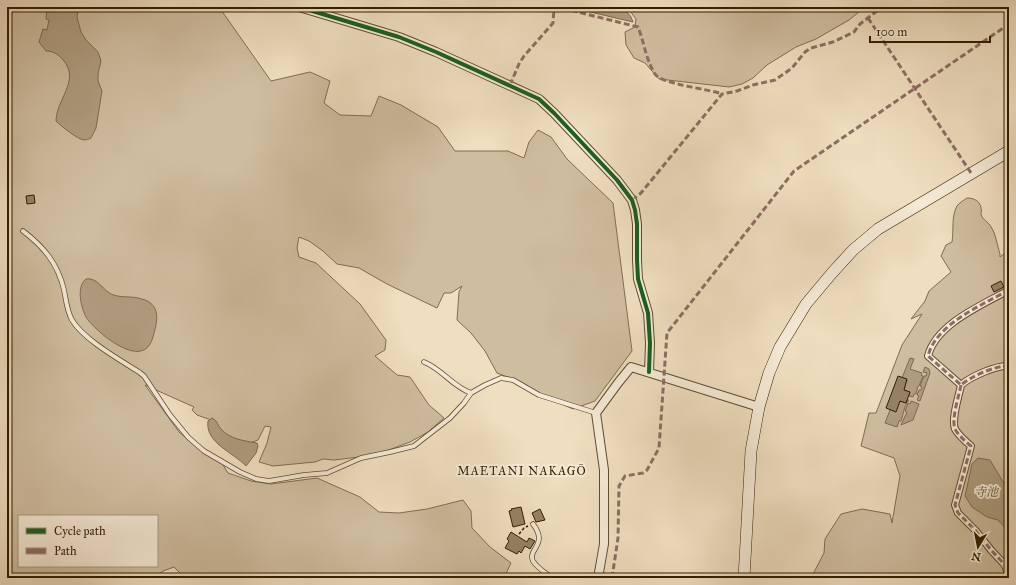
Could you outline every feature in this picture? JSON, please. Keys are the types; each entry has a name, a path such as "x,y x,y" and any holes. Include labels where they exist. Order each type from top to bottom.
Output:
{"main road":[{"path":"744,578 751,451 759,408 769,373 806,304 853,250 878,229 1009,150"}],"street":[{"path":"299,7 398,37 436,52 539,99 554,113 617,180 632,200 638,224 638,279 648,313 650,343 649,372"},
{"path":"961,385 928,356 933,343 940,334 952,324 976,308 1009,290"},
{"path":"1009,366 993,369 967,380 961,385 954,420 954,428 971,446 955,505 958,513 976,531 1005,565 1009,577"},
{"path":"598,578 604,544 604,470 596,413 631,367 759,408"}],"lane":[{"path":"23,231 45,250 54,264 60,277 68,311 74,324 97,344 144,376 170,415 188,437 197,445 230,467 256,479 269,481 327,473 361,458 414,446 450,418 471,393 500,378 521,384 539,395 596,413"},
{"path":"424,362 433,366 465,391 471,393"},
{"path":"533,524 539,534 540,540 533,552 532,557 534,562 552,578"}],"path":[{"path":"519,534 524,528 533,524"}],"shaded area":[{"path":"7,7 219,7 271,81 310,72 330,81 324,103 340,115 371,116 379,96 401,105 438,127 455,151 508,151 524,158 529,142 538,130 551,137 567,159 613,203 632,351 595,401 573,409 550,399 521,382 497,373 485,351 471,333 457,320 459,292 462,286 451,293 444,293 437,308 387,284 359,268 337,264 309,241 299,237 297,248 299,257 316,263 360,304 386,340 385,350 375,356 397,375 410,377 429,405 444,418 428,432 410,442 386,451 368,456 334,460 323,459 315,462 273,466 259,462 267,443 271,427 265,426 258,440 250,443 228,438 219,430 214,421 197,415 192,410 194,407 145,385 179,432 204,453 220,460 228,473 251,481 271,484 317,478 360,497 379,512 399,513 427,509 463,500 471,511 472,528 490,547 511,563 504,578 185,578 174,567 163,571 155,578 7,578"},
{"path":"627,7 865,7 849,20 816,39 796,47 767,65 753,78 742,84 729,87 659,79 645,63 634,58 626,45 625,32 635,27 636,19"},
{"path":"967,198 974,199 979,203 982,216 990,225 994,233 1000,257 1009,250 1009,578 811,578 824,553 825,539 841,514 862,509 890,514 892,523 900,476 894,458 861,446 869,413 876,413 902,345 922,314 911,319 925,301 929,291 951,272 941,256 946,245 952,242 955,210 960,203"}],"water":[{"path":"47,7 76,7 78,10 77,17 81,32 86,40 98,52 101,61 98,81 102,91 96,128 91,138 88,139 84,140 77,137 56,121 57,113 70,76 64,61 58,55 46,51 39,42 43,29 47,30 49,20 46,19"},
{"path":"569,7 623,7 633,22"},
{"path":"86,279 93,280 111,294 135,297 145,300 154,306 157,316 156,327 151,343 144,350 136,351 126,349 116,344 98,330 86,317 81,303 80,292"},
{"path":"910,358 914,359 910,369 922,373 921,375 923,376 916,394 914,394 913,397 909,396 910,392 904,390 907,380 902,378"},
{"path":"925,367 929,369 930,373 920,401 917,400 919,396 917,395 919,390 921,390 922,387 920,386 924,376 926,376 927,373 923,372"},
{"path":"907,400 909,400 901,421 899,421 897,427 885,423 890,410 900,401 906,403"},
{"path":"911,401 919,404 913,420 901,425 907,412 905,411 908,403 910,404"},
{"path":"212,418 229,436 257,443 258,446 256,453 246,466 215,441 208,429 208,421"},
{"name":"寺池","path":"978,458 990,460 1009,492 1009,532 998,520 987,517 972,507 965,496 972,464"}],"building":[{"path":"34,195 35,203 27,204 26,196"},
{"path":"1001,281 1004,287 994,292 991,286"},
{"path":"898,376 907,379 904,390 910,392 906,403 900,401 896,412 886,408"},
{"path":"521,507 525,524 513,527 509,511 512,510 511,509"},
{"path":"540,509 545,520 536,522 532,513"},
{"path":"511,532 527,542 529,538 535,541 530,549 525,546 521,553 519,551 517,554 505,548 509,541 507,539"}],"marked path":[{"path":"632,200 641,193 722,94 775,80 792,68 805,52 811,48 833,42 854,32 860,24 882,7"},
{"path":"510,85 524,56 553,23 554,9 562,8 638,27 649,63 659,78 722,94"},
{"path":"868,18 971,173"},
{"path":"612,578 618,538 619,486 625,476 643,473 647,470 659,448 667,333 794,171 1009,24"},
{"path":"1009,290 974,309 950,325 940,334 928,356 961,385 984,372 997,367 1009,366"},
{"path":"961,385 954,425 958,434 971,446 955,505 958,513 976,531 1005,565 1009,577"}],"cycle path":[{"path":"299,7 399,37 436,52 539,99 554,113 617,180 632,200 637,224 638,279 648,313 650,343 649,372"}],"district":[{"name":"MAETANI NAKAGŌ","path":"522,471"}]}
